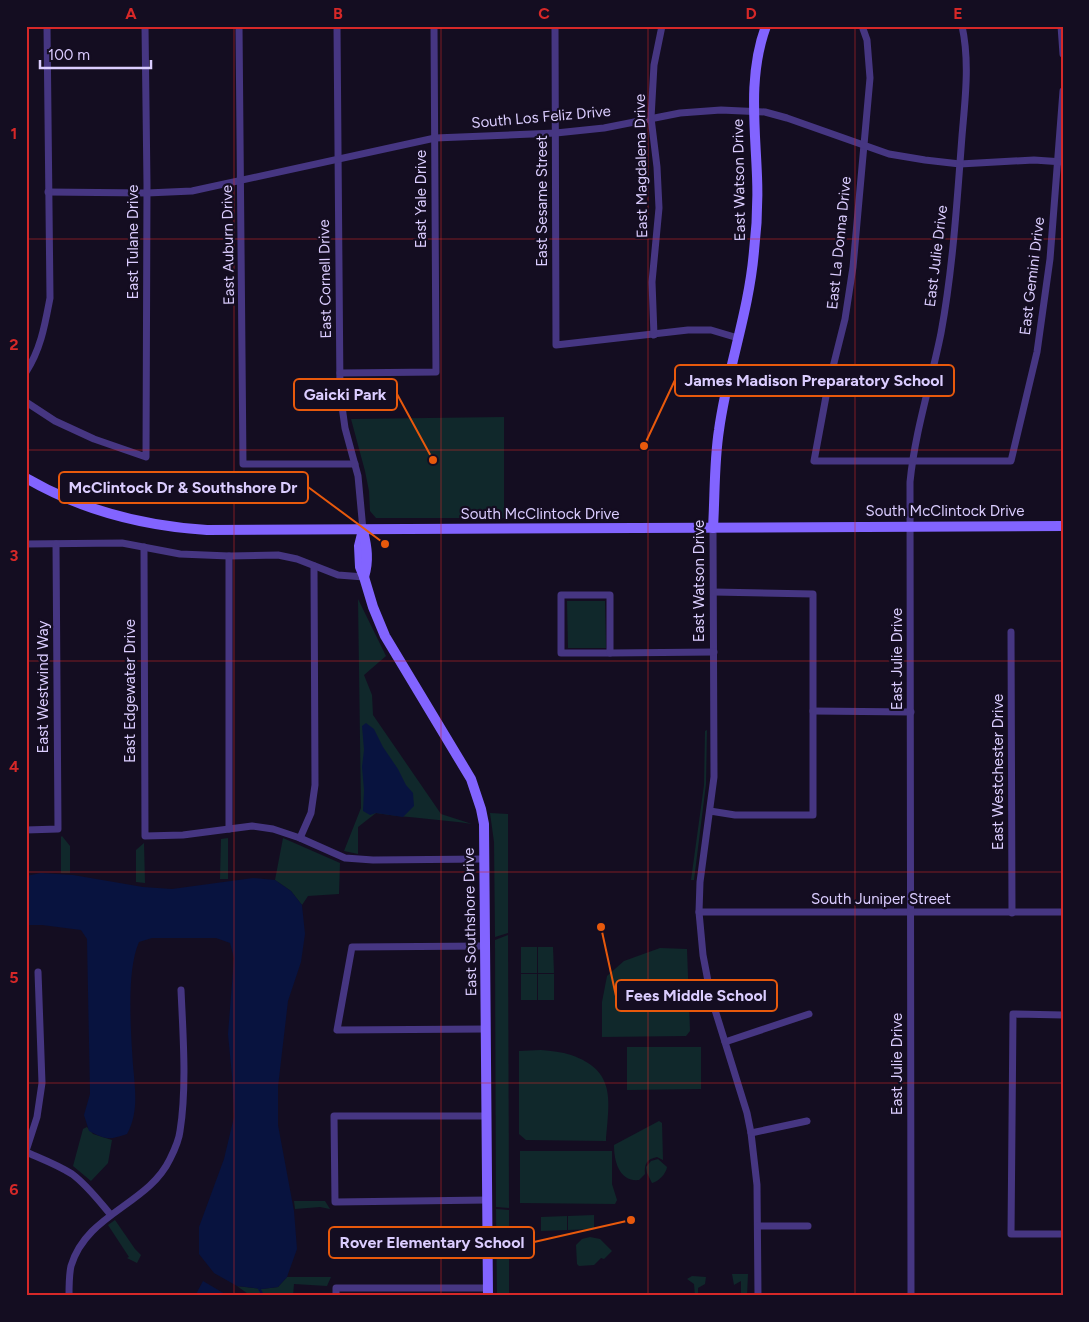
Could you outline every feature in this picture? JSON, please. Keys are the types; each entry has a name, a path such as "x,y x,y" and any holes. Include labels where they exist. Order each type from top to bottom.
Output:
{"street":[{"path":"26,372 32,363 44,331 50,298 47,26"},
{"name":"East Tulane Drive","path":"26,402 56,421 94,439 146,457 145,26"},
{"name":"East Auburn Drive","path":"239,26 243,464 355,464"},
{"name":"East Cornell Drive","path":"337,26 341,404 361,496 363,530"},
{"name":"East Yale Drive","path":"340,373 436,372 434,26"},
{"name":"East Sesame Street","path":"555,26 556,345 654,335"},
{"name":"East Magdalena Drive","path":"654,335 652,282 658,208 657,167 651,118 654,65 662,26"},
{"name":"East Watson Drive","path":"758,1296 757,1184 751,1133 708,984 699,912 700,882 715,757 714,473 719,429 749,294 755,242 754,79 760,42 766,26"},
{"name":"East La Donna Drive","path":"862,26 867,40 870,78 853,267 848,302 827,391 814,462 912,461"},
{"name":"East Julie Drive","path":"911,1296 910,482 912,461 940,333 948,286 965,89 965,42 962,26"},
{"path":"1061,26 1063,54"},
{"name":"East Gemini Drive","path":"912,461 1011,462 1037,352 1050,259 1060,162 1063,90"},
{"name":"South Los Feliz Drive","path":"48,192 146,193 192,191 435,138 556,133 604,128 651,118 703,111 753,111 787,118 889,154 960,164 1034,160 1060,162"},
{"path":"654,335 688,330 711,330 738,338"},
{"name":"South McClintock Drive","path":"26,478 97,510 167,526 216,530 1063,526"},
{"name":"East Southshore Drive","path":"363,530 359,546 360,567 385,636 471,779 482,815 485,859 488,1292"},
{"path":"26,544 122,543 180,554 278,555 297,559 338,575 364,577"},
{"name":"East Westwind Way","path":"26,830 58,830 56,544"},
{"name":"East Edgewater Drive","path":"144,547 145,836 183,835 229,829"},
{"path":"229,556 229,829 252,826 273,829 300,838 345,858 374,860 485,859"},
{"path":"300,838 312,813 315,785 314,566"},
{"path":"710,810 743,815 813,815 814,594 714,592"},
{"path":"610,653 610,595 561,595 561,653 610,653 714,652"},
{"name":"East Westchester Drive","path":"1011,632 1012,913"},
{"path":"813,711 911,712"},
{"name":"South Juniper Street","path":"699,912 1063,912"},
{"path":"486,946 352,947 337,1030 486,1029"},
{"path":"38,972 42,1084 37,1117 26,1152 51,1162 74,1175 110,1214"},
{"path":"69,1296 71,1266 80,1246 95,1226 137,1197 158,1178 170,1160 180,1132 183,1101 181,990"},
{"path":"725,1042 809,1014"},
{"path":"1063,1014 1013,1014 1011,1234 1063,1234"},
{"path":"487,1116 334,1116 335,1202 488,1200"},
{"path":"751,1133 807,1122"},
{"path":"758,1226 808,1226"},
{"path":"336,1296 336,1288 488,1292"}],"green space":[{"path":"504,417 504,518 376,518 370,511 365,471 351,419"},
{"path":"358,599 386,656 364,675 372,695 373,715 441,814 472,824 376,813 358,827 358,854 344,851 361,808"},
{"path":"567,601 605,601 606,648 568,648"},
{"path":"707,730 706,784 694,880 691,880 704,785 705,731"},
{"path":"490,813 508,814 508,933 495,937 494,842"},
{"path":"62,836 70,846 70,873 61,873"},
{"path":"228,838 228,879 220,879 221,839"},
{"path":"283,838 340,863 339,894 308,896 302,905 291,891 275,880"},
{"path":"144,843 145,883 136,882 136,850"},
{"path":"508,935 509,1208 496,1207 495,940"},
{"path":"521,947 537,947 537,973 521,973"},
{"path":"538,947 553,947 554,973 538,973"},
{"path":"660,948 687,949 690,1031 686,1036 602,1037 602,1002 607,976 624,961"},
{"path":"521,974 537,974 537,1000 521,1000"},
{"path":"538,974 554,974 554,1000 538,1000"},
{"path":"627,1047 701,1047 701,1089 627,1090"},
{"path":"541,1050 568,1054 586,1062 603,1079 607,1089 608,1100 606,1141 526,1140 519,1134 519,1051"},
{"path":"659,1121 662,1123 663,1160 657,1157 651,1159 645,1167 645,1174 639,1180 627,1178 622,1174 617,1164 614,1145"},
{"path":"87,1127 93,1134 112,1140 108,1163 91,1181 73,1166 83,1129"},
{"path":"520,1151 612,1151 612,1184 617,1200 615,1204 520,1203"},
{"path":"658,1159 667,1167 661,1177 652,1183 646,1167 651,1161"},
{"path":"294,1201 325,1201 330,1209 320,1207 295,1209"},
{"path":"496,1209 509,1210 509,1296 497,1296"},
{"path":"594,1215 594,1229 568,1230 568,1216"},
{"path":"567,1216 567,1230 541,1231 541,1217"},
{"path":"115,1220 141,1255 137,1263 127,1258 129,1257 108,1225"},
{"path":"590,1237 600,1239 612,1251 594,1265 579,1266 577,1264 576,1245 582,1239"},
{"path":"732,1274 748,1274 747,1296 741,1296 741,1281 734,1285"},
{"path":"692,1276 706,1277 705,1284 698,1288 698,1296 695,1296 694,1284 687,1279"},
{"path":"287,1277 331,1277 327,1286 294,1284 293,1296 251,1296 237,1286 262,1289 278,1287"}],"shaded area":[{"path":"366,723 374,729 406,785 413,793 414,806 403,817 376,813 370,815 363,811 362,767 364,750 362,726"},
{"path":"41,873 73,875 143,887 172,889 253,878 275,880 291,891 302,905 305,934 301,962 288,1001 278,1087 278,1125 294,1211 297,1249 287,1277 278,1287 262,1289 237,1286 214,1273 199,1254 199,1227 224,1159 234,1117 228,1034 234,958 230,943 216,938 152,938 139,942 132,969 131,985 135,1109 127,1134 112,1138 100,1136 89,1131 84,1115 90,1094 87,939 81,930 26,925 26,876"},
{"path":"203,1281 225,1294 224,1296 195,1296"}],"waterway":[{"path":"259,1288 263,1296"}],"place":[{"name":"James Madison Preparatory School","path":"644,446"},
{"name":"Gaicki Park","path":"433,460"},
{"name":"McClintock Dr & Southshore Dr","path":"385,544"},
{"name":"Fees Middle School","path":"601,927"},
{"name":"Rover Elementary School","path":"631,1220"}]}
